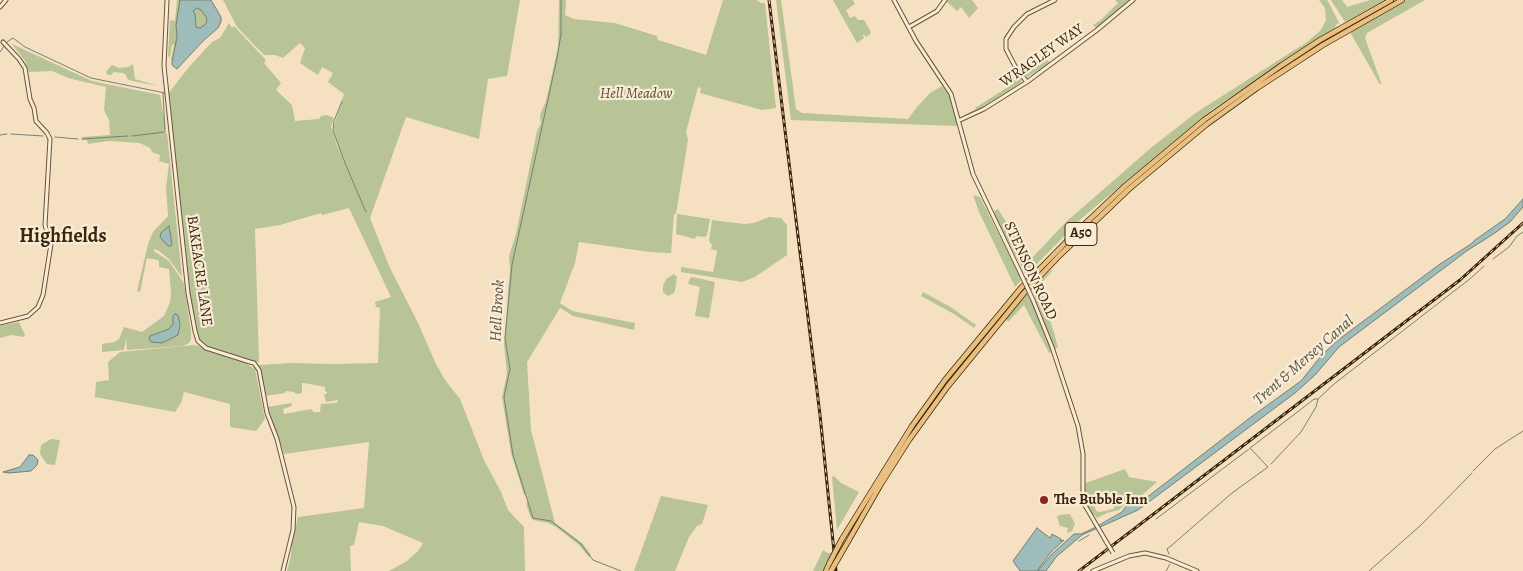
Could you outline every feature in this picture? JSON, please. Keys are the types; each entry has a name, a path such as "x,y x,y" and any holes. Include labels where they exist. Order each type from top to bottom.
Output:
{"highway":[{"name":"A50","path":"826,571 842,539 912,426 946,380 1021,288 1069,239 1124,186 1204,120 1290,60 1391,0"},
{"name":"A50","path":"832,571 881,484 909,440 948,386 1024,293 1088,227 1174,150 1229,108 1323,45 1402,0"}],"street":[{"path":"0,7 6,0"},
{"name":"BAKEACRE LANE","path":"166,0 164,66 188,293 195,331 198,341 206,348 254,363 259,370 266,413 277,439 294,507 293,530 283,571"},
{"name":"STENSON ROAD","path":"894,0 909,28 951,94 972,174 1033,300 1075,413 1082,454 1082,499 1117,561"},
{"path":"909,28 937,11 945,0"},
{"path":"1027,82 1007,52 1005,41 1010,32 1027,14 1055,0"},
{"name":"WRAGLEY WAY","path":"958,121 984,109 1027,82 1133,0"},
{"path":"0,323 28,316 40,304 52,244 46,227 50,139 47,132 36,121 25,68 3,42"},
{"path":"1094,571 1129,556 1145,553 1166,558 1197,571"}],"green space":[{"path":"177,0 180,0 180,10 176,25 177,37 172,61 174,44 172,45 170,57 168,56 170,21 175,21"},
{"path":"223,0 520,0 507,76 488,79 479,139 406,117 370,218 389,266 435,362 445,380 460,399 484,460 508,510 524,527 525,571 389,571 407,561 418,551 423,543 383,526 359,522 354,545 350,546 351,571 287,571 298,517 364,508 369,442 284,454 267,407 291,403 292,406 283,409 284,414 312,409 313,412 320,412 321,404 337,403 338,400 326,402 324,394 327,394 327,392 325,387 304,383 302,383 302,393 296,394 286,391 285,393 265,396 259,365 378,363 380,308 376,307 375,302 391,297 349,208 322,215 321,213 280,225 255,229 259,362 250,362 206,348 197,339 188,293 167,95 212,42 220,38 229,23 266,60 264,63 281,83 276,90 292,105 295,121 319,119 321,116 327,115 334,118 331,127 337,146 366,209 339,149 333,129 344,94 328,82 333,73 322,67 318,75 300,63 305,48 300,43 283,58 275,55 264,55 237,27"},
{"name":"Hell Meadow","path":"559,0 566,0 565,15 574,19 615,23 657,36 658,40 706,55 723,0 757,0 765,3 776,108 762,110 700,93 701,88 698,87 686,132 688,140 676,214 674,214 671,253 650,252 579,242 575,263 560,303 572,311 635,323 634,330 573,316 560,308 527,362 531,430 555,523 582,543 591,555 589,557 579,545 556,527 533,520 530,516 526,503 528,503 526,494 524,495 511,453 502,397 507,374 504,344 510,269 509,256 516,234 537,131 541,123 540,115 546,101 558,47"},
{"path":"776,0 781,0 796,109 802,113 908,119 930,93 942,86 950,97 958,126 791,120"},
{"path":"833,0 853,0 855,4 846,10 850,18 855,16 858,20 864,20 871,32 870,34 866,37 864,34 864,38 857,43"},
{"path":"947,0 972,0 978,8 969,18 961,7 957,11"},
{"path":"1115,0 1130,0 1096,28 1093,25 1101,20 1118,3"},
{"path":"1319,0 1327,0 1330,5 1339,23 1335,28 1211,110 1082,218 1026,275 992,212 998,209 1018,241 1028,262 1066,222 1152,147 1197,112 1307,42 1321,30 1326,20 1325,8"},
{"path":"1331,0 1342,0 1347,7 1370,0 1384,0 1345,22"},
{"path":"1407,0 1425,0 1367,33 1365,38 1382,85 1379,83 1350,32"},
{"path":"197,7 207,18 206,24 200,28 196,27 193,11"},
{"path":"12,44 92,81 160,95 166,129 163,130 165,131 163,133 167,133 182,277 169,259 159,251 154,249 154,251 169,261 184,283 191,332 189,343 183,346 127,350 126,338 124,350 102,352 102,344 119,339 124,327 142,332 164,316 170,302 169,269 159,267 158,260 147,258 140,292 137,291 148,244 153,232 168,216 166,188 169,164 159,161 160,155 152,152 150,148 140,143 108,141 88,144 87,140 82,140 82,137 110,135 109,120 104,110 106,87 68,78 52,71 29,72 25,61"},
{"path":"1044,56 1050,63 1027,77 1023,72"},
{"path":"133,64 135,79 158,86 128,80 123,73 114,72 108,75 106,72 112,65 119,68 128,67"},
{"path":"1010,70 1014,71 1022,80 1021,83 966,117 965,115 1014,83 1007,72"},
{"path":"973,195 980,197 1018,273 1021,281 1015,287 979,212"},
{"path":"677,214 710,219 707,235 705,237 696,236 695,239 676,234"},
{"path":"769,217 781,218 787,225 787,255 755,277 742,282 681,272 681,267 713,272 717,252 711,249 712,245 709,241 712,220 744,224 754,223"},
{"path":"1051,270 1040,285 1058,347 1055,349 1032,289"},
{"path":"674,274 677,277 675,290 674,293 668,296 663,292 663,286 666,279"},
{"path":"692,277 715,282 709,318 695,316 700,287 688,284"},
{"path":"923,292 952,308 976,325 974,328 954,314 921,296"},
{"path":"1028,293 1052,352 1049,353 1024,305 1008,322 1006,318"},
{"path":"19,322 25,335 24,337 11,335 0,338 0,326"},
{"path":"195,345 244,362 255,369 265,419 256,431 230,427 230,404 184,392 181,403 175,412 95,397 96,382 109,380 108,362 120,352"},
{"path":"51,439 60,440 55,465 47,464 40,454 41,445"},
{"path":"1125,469 1129,477 1157,482 1133,503 1118,501 1108,494 1088,497 1083,494 1083,484"},
{"path":"834,476 841,483 859,492 837,530 832,477"},
{"path":"661,496 708,505 702,524 697,526 689,537 675,571 634,571"},
{"path":"1089,499 1093,501 1096,511 1100,512 1113,509 1117,502 1124,505 1119,510 1097,518 1095,515 1092,516 1085,502"},
{"path":"1070,514 1075,524 1072,531 1067,533 1068,528 1060,526 1057,517"},
{"path":"823,550 832,553 823,571 813,571"}],"water":[{"path":"180,0 211,0 221,17 218,28 177,69 172,65 177,37 176,25","holes":["197,8 207,18 206,24 200,28 196,27 193,11"]},
{"path":"1523,199 1523,207 1510,222 1468,250 1339,347 1315,375 1295,393 1138,510 1082,535 1056,557 1046,571 1038,571 1052,554 1074,534 1081,534 1094,528 1122,512 1127,505 1137,505 1301,381 1321,356 1338,340 1440,264 1505,219"},
{"path":"169,226 171,246 168,246 160,237 161,233"},
{"path":"175,314 178,315 180,325 178,335 162,343 151,342 150,336 169,329 173,324 173,316"},
{"path":"29,455 33,455 38,460 37,465 31,471 3,472 20,467"},
{"path":"1037,528 1050,538 1052,534 1061,539 1060,541 1064,540 1051,552 1037,571 1020,571 1013,561"}],"waterway":[{"name":"Hell Brook","path":"561,0 561,34 557,58 512,265 505,338 510,369 504,397 513,455 533,518 551,521 581,544 593,560 621,571"},
{"path":"0,52 7,42 13,38 25,47 91,78 165,93"},
{"path":"132,136 165,132 163,93"},
{"path":"342,101 334,121 333,131 366,212"},
{"path":"0,135 7,134"},
{"path":"11,134 43,136"},
{"path":"82,139 128,136"},
{"path":"55,137 78,139"},
{"path":"1493,259 1509,247 1517,236 1523,232"},
{"path":"1271,464 1301,432 1316,407 1318,399 1334,384 1484,266"},
{"path":"1169,554 1167,549 1232,493 1268,467 1250,448 1314,399 1318,399"},
{"path":"1473,471 1495,449 1523,431"},
{"path":"1156,519 1249,449"},
{"path":"1369,571 1421,525 1472,473"},
{"path":"1079,541 1089,535"},
{"path":"1166,571 1170,564"}],"railway":[{"path":"769,0 820,415 836,571"},
{"path":"1079,571 1460,280 1523,223"}],"place":[{"name":"The Bubble Inn","path":"1044,500"}],"district":[{"name":"Highfields","path":"63,237"}],"water label":[{"name":"Trent & Mersey Canal","path":"1304,361"}]}
